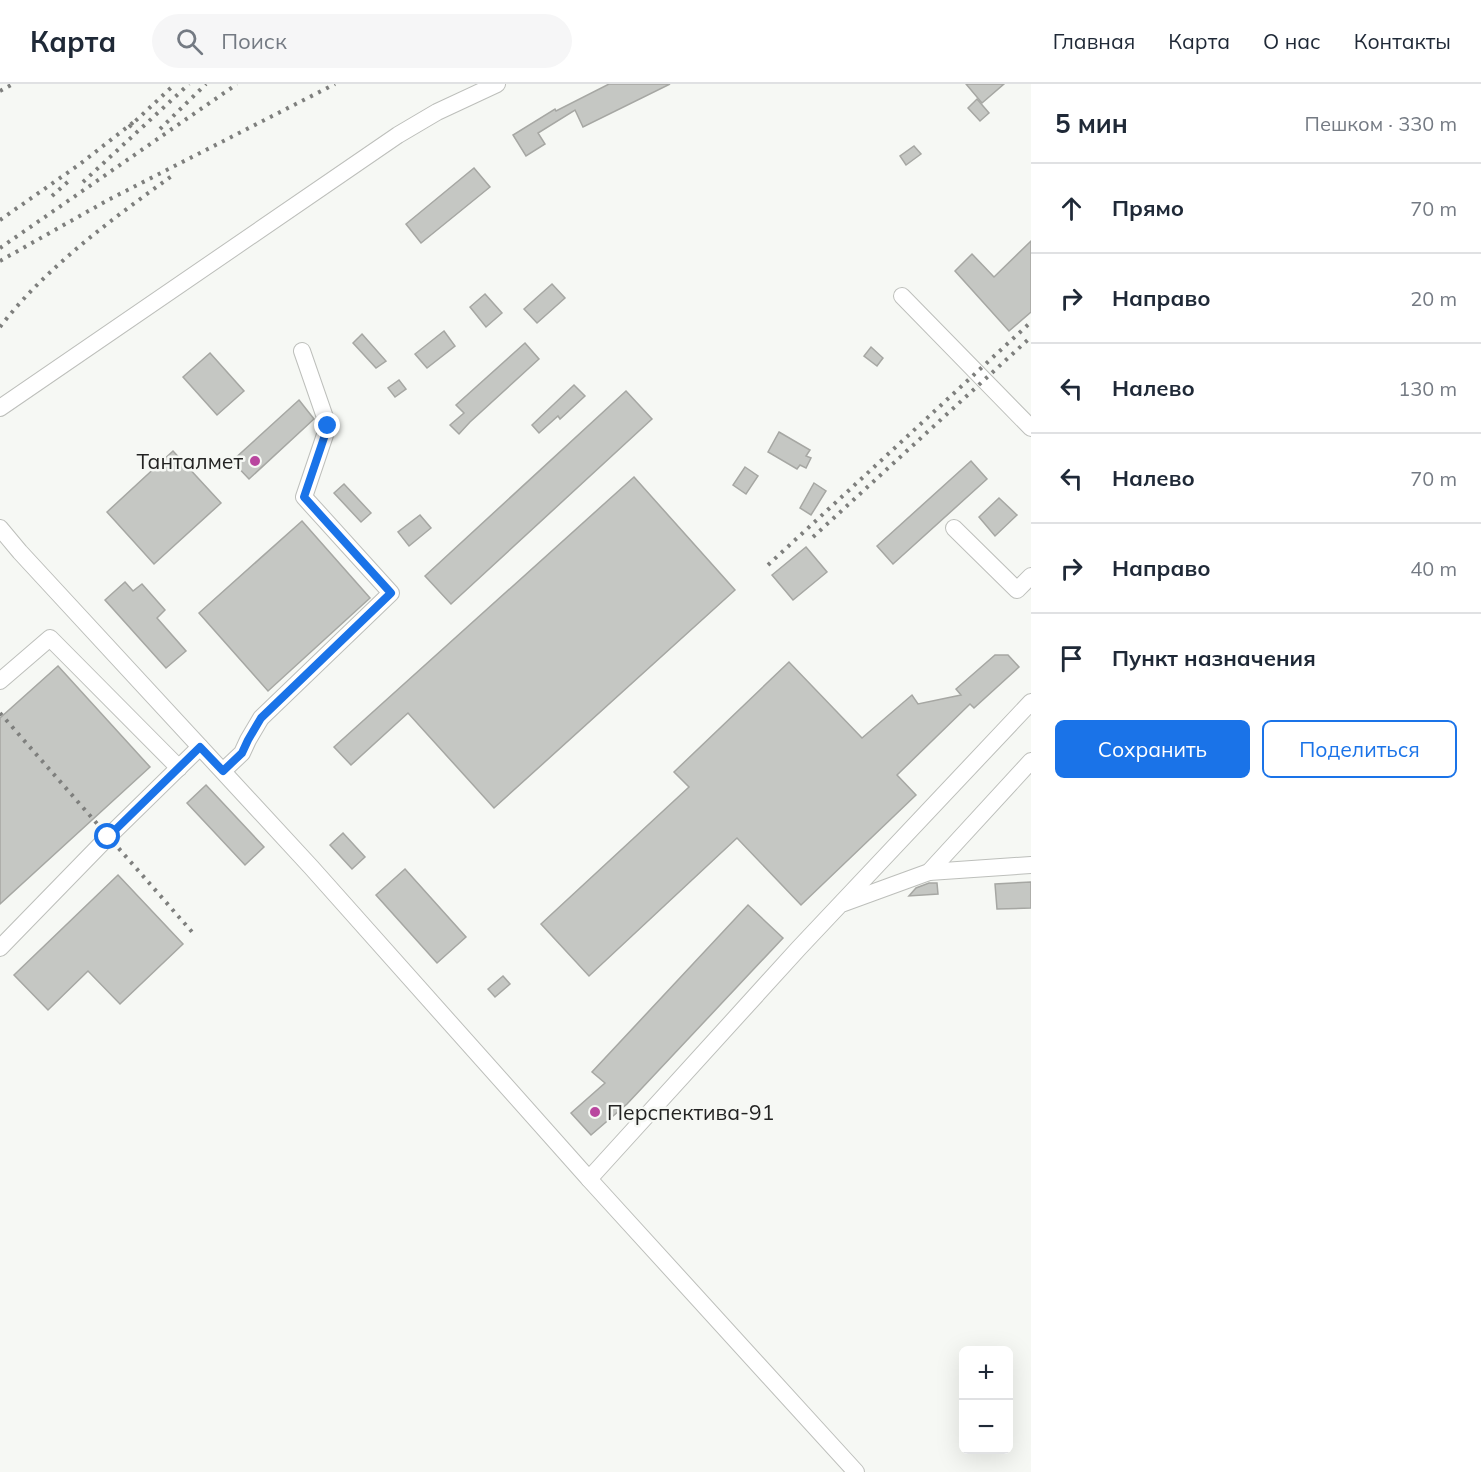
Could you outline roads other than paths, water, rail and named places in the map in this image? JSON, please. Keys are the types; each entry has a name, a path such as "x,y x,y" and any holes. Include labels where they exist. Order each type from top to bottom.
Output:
{"street":[{"path":"0,408 398,135 437,112 497,84"},
{"path":"902,296 1031,428"},
{"path":"223,771 242,753 261,718 391,593 304,497 328,426 302,351"},
{"path":"0,528 311,867 589,1179 856,1472"},
{"path":"954,528 1017,590 1031,576"},
{"path":"0,681 50,638 179,768"},
{"path":"589,1179 840,904 1031,702"},
{"path":"0,948 200,747"},
{"path":"929,872 1031,761"},
{"path":"840,904 929,872 1031,865"}],"railway":[{"path":"0,91 13,84"},
{"path":"129,127 175,84"},
{"path":"83,182 189,84"},
{"path":"160,129 206,84"},
{"path":"0,248 237,84"},
{"path":"0,261 108,200 335,84"},
{"path":"0,220 80,164 135,121"},
{"path":"0,327 38,284 80,245 173,175"},
{"path":"52,196 71,179"},
{"path":"768,565 1031,322"},
{"path":"813,537 1031,337"},
{"path":"0,713 193,933"}],"place":[{"name":"Танталмет","path":"255,461"},
{"name":"Перспектива-91","path":"595,1112"}]}
